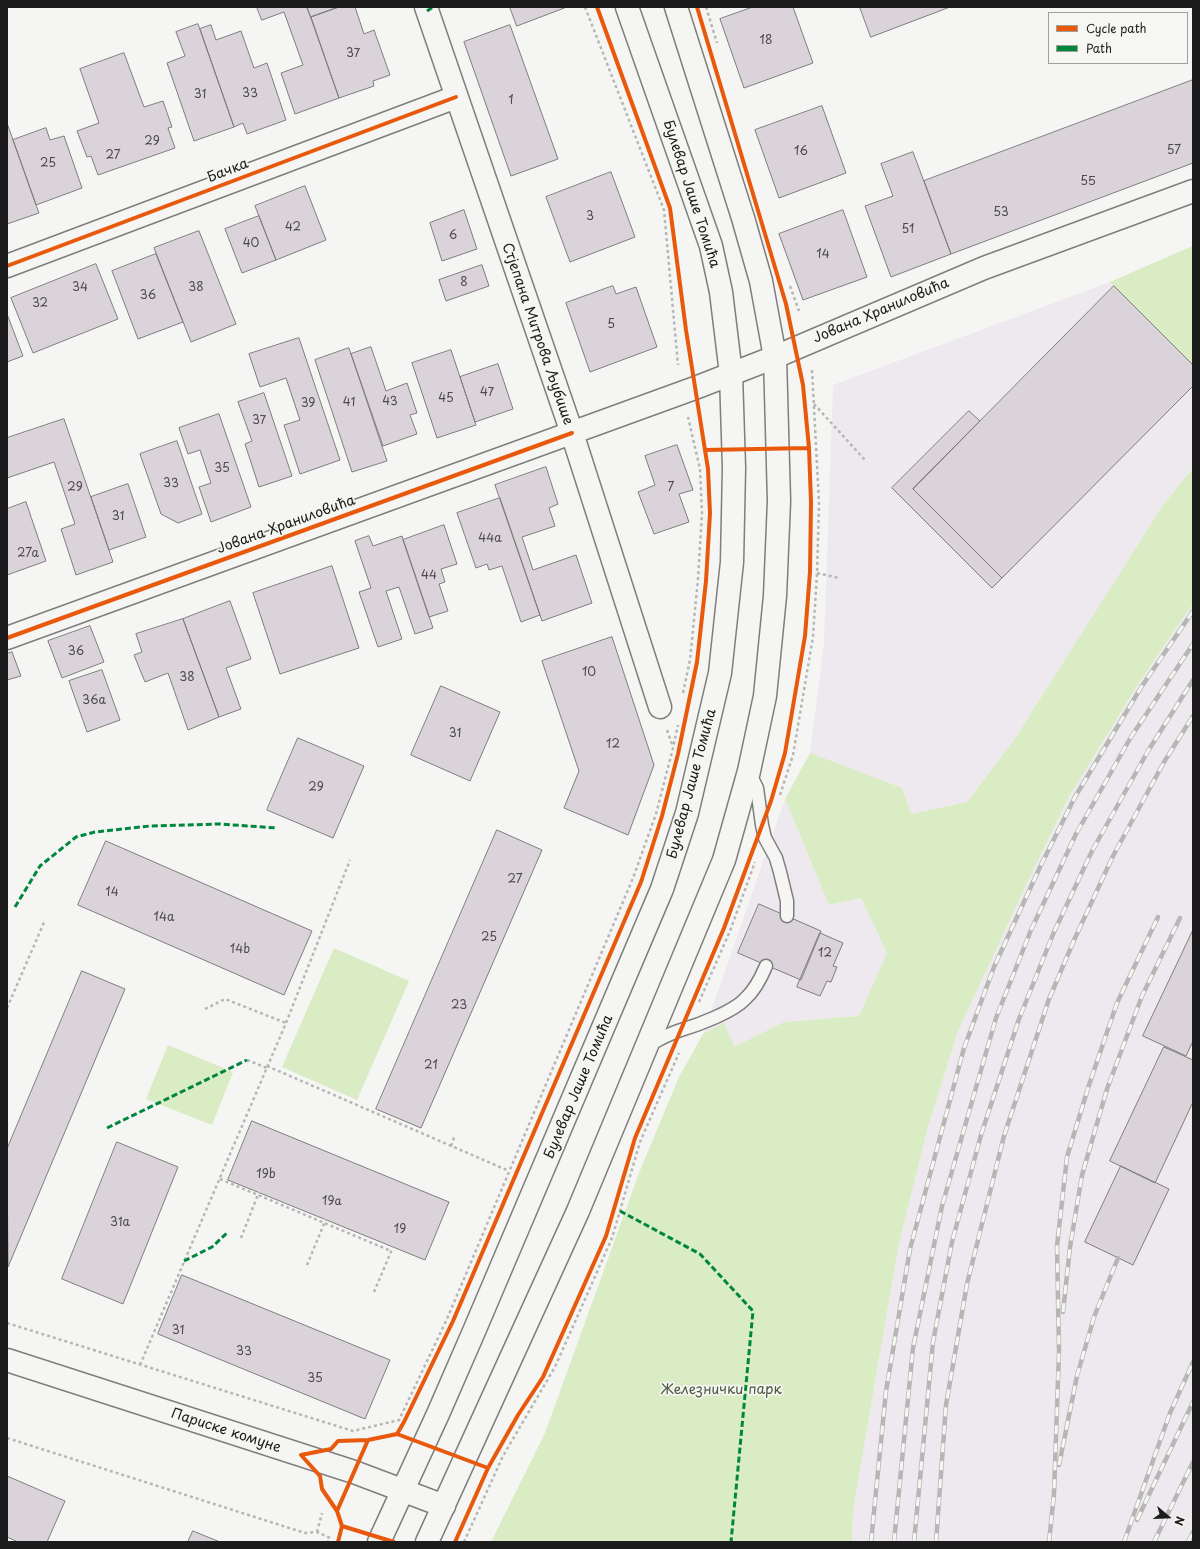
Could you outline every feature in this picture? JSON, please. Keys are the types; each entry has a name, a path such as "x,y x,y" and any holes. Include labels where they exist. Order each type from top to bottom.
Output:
{"main road":[{"name":"Стјепана Митрова Љубише","path":"426,7 572,433 660,707"},
{"name":"Булевар Јаше Томића","path":"378,1542 403,1490 475,1329 643,937 662,889 687,813 720,673 732,562 734,468 731,374 721,292 711,246 627,7"},
{"path":"427,1542 578,1211 648,1046 724,860 749,771 765,696 775,596 779,501 775,357 761,281 743,218 676,7"},
{"name":"Бачка","path":"7,266 456,97"},
{"name":"Јована Храниловића","path":"7,638 731,374 775,357 984,268 1193,192"},
{"name":"Париске комуне","path":"7,1360 354,1472 444,1506"}],"lane":[{"path":"749,771 757,788 765,838 776,858 780,872 787,901 786,916"},
{"path":"648,1046 681,1030 689,1029 729,1011 745,1000 759,981 766,966"}],"path":[{"path":"585,7 664,210 678,365"},
{"path":"780,796 793,755 812,645 817,573 819,503 812,370"},
{"path":"814,404 865,460"},
{"path":"683,697 690,652 698,579 702,513 700,469 687,415"},
{"path":"817,573 839,578"},
{"path":"7,1323 353,1431 399,1420 447,1319 633,878 656,814 679,719"},
{"path":"696,1008 730,931 757,856"},
{"path":"140,1365 286,1023 350,860"},
{"path":"7,1008 45,920"},
{"path":"205,1009 225,999 286,1023"},
{"path":"464,1542 503,1456 555,1367 612,1238 640,1142 681,1049"},
{"path":"247,1060 267,1067 509,1171"},
{"path":"450,1146 455,1135"},
{"path":"219,1179 259,1194 391,1251"},
{"path":"241,1238 259,1194"},
{"path":"307,1265 326,1219"},
{"path":"374,1292 393,1247"},
{"path":"404,1422 414,1402"},
{"path":"7,1438 305,1533 317,1532 330,1538 328,1542"},
{"path":"317,1532 322,1513"}],"shaded area":[{"path":"1193,246 1193,468 1163,505 1014,740 967,802 911,814 810,753 824,643 833,385 1110,282"},
{"path":"1193,604 1193,1542 852,1542 853,1511 898,1248 928,1127 958,1031 1070,795 1138,684"},
{"path":"785,799 829,905 861,898 887,953 859,1016 784,1022 733,1048 723,1024 703,1034"}],"green space":[{"path":"1193,246 1193,365 1110,282"},
{"name":"Железнички парк","path":"1193,468 1193,604 1138,684 1070,795 958,1031 928,1127 898,1248 853,1511 852,1542 491,1542 545,1433 639,1173 679,1077 703,1034 724,1023 734,1047 784,1022 859,1016 887,953 861,898 829,905 785,799 810,753 902,788 911,814 967,802 1014,740 1163,505"},
{"path":"334,948 409,981 357,1100 282,1067"},
{"path":"168,1045 233,1072 212,1125 146,1099"}],"building":[{"path":"257,7 307,7 339,98 295,114 281,73 303,65 284,12 262,20"},
{"path":"307,7 339,7 311,17"},
{"path":"339,7 355,7 364,34 374,30 390,75 373,81 374,86 339,98 311,17"},
{"path":"510,7 567,7 517,26"},
{"path":"753,7 793,7 813,63 744,88 720,19"},
{"path":"860,7 950,7 871,37"},
{"path":"198,24 234,127 194,141 167,63 185,56 176,32"},
{"path":"211,25 216,40 241,31 254,68 267,63 286,120 247,134 243,123 234,127 200,29"},
{"path":"510,25 558,159 511,176 464,42"},
{"path":"124,53 144,107 163,101 172,127 168,128 175,148 98,175 91,156 87,157 77,131 99,123 80,69"},
{"path":"1193,80 1193,163 951,254 924,181"},
{"path":"822,106 846,173 779,198 755,130"},
{"path":"7,123 39,213 7,224"},
{"path":"46,128 50,140 64,136 82,188 36,205 13,140"},
{"path":"913,152 951,254 891,277 865,206 893,196 881,164"},
{"path":"611,172 635,237 570,262 546,197"},
{"path":"305,186 326,240 276,260 255,206"},
{"path":"464,210 477,249 442,261 430,223"},
{"path":"843,210 867,277 803,300 779,234"},
{"path":"259,216 276,260 242,273 225,229"},
{"path":"199,231 236,324 191,342 154,248"},
{"path":"156,254 183,322 138,339 112,271"},
{"path":"96,264 118,319 33,353 11,298"},
{"path":"482,265 489,286 446,301 439,280"},
{"path":"613,286 616,294 636,287 657,347 590,372 566,303"},
{"path":"1114,286 1193,365 1193,386 1002,578 913,489"},
{"path":"7,314 23,356 7,362"},
{"path":"299,338 340,460 300,474 284,425 300,420 286,378 260,387 249,354"},
{"path":"371,347 386,391 407,383 417,413 410,415 417,434 383,446 351,354"},
{"path":"349,348 387,461 352,472 315,360"},
{"path":"451,350 476,425 437,438 412,363"},
{"path":"498,364 513,409 475,422 460,377"},
{"path":"264,393 292,476 259,487 245,444 252,441 238,402"},
{"path":"969,411 980,421 913,489 1002,578 992,588 892,488"},
{"path":"219,414 251,507 211,522 199,487 211,483 200,450 188,454 179,428"},
{"path":"64,419 113,562 76,575 61,529 75,524 54,462 7,478 7,438"},
{"path":"177,441 202,514 178,523 161,514 140,454"},
{"path":"677,445 693,490 679,494 689,522 654,534 638,492 655,485 645,456"},
{"path":"546,467 558,504 549,508 555,526 522,537 533,570 576,555 592,603 542,621 495,485"},
{"path":"128,484 146,537 109,550 91,497"},
{"path":"500,498 540,615 521,622 502,566 489,570 487,564 476,568 457,513"},
{"path":"26,502 46,561 7,575 7,509"},
{"path":"444,525 457,564 441,569 445,582 439,584 448,611 429,617 403,540"},
{"path":"369,536 373,546 402,536 433,628 415,634 399,587 386,591 402,639 378,647 359,592 371,588 355,541"},
{"path":"332,566 359,648 280,674 253,593"},
{"path":"230,601 251,659 226,668 241,709 219,717 183,619"},
{"path":"183,619 219,717 188,730 168,673 145,682 134,655 142,652 136,634"},
{"path":"90,626 104,662 62,678 48,641"},
{"path":"612,637 654,765 628,835 564,808 579,771 542,661"},
{"path":"12,652 21,676 7,680 7,654"},
{"path":"102,670 120,720 87,732 69,681"},
{"path":"441,686 500,712 470,781 411,755"},
{"path":"298,738 364,766 333,838 267,810"},
{"path":"497,830 542,850 421,1128 376,1109"},
{"path":"106,841 312,931 284,995 78,905"},
{"path":"759,904 821,931 801,980 738,953"},
{"path":"1193,930 1193,1041 1186,1056 1143,1036"},
{"path":"820,933 843,943 833,966 837,967 831,982 827,981 820,996 797,987"},
{"path":"82,971 125,989 8,1267 7,1149"},
{"path":"1164,1047 1193,1060 1193,1102 1155,1183 1110,1161"},
{"path":"252,1121 449,1202 425,1260 228,1180"},
{"path":"117,1142 178,1167 123,1304 62,1279"},
{"path":"1121,1166 1169,1189 1133,1265 1085,1242"},
{"path":"182,1275 390,1360 365,1419 158,1334"},
{"path":"7,1476 65,1501 47,1542 18,1542 7,1537"},
{"path":"193,1531 220,1542 188,1542"}],"railway":[{"path":"871,1542 886,1391 910,1249 964,1048 994,967 1040,867 1075,797 1142,686 1193,611"},
{"path":"894,1542 913,1348 942,1206 996,1018 1031,930 1076,834 1131,737 1193,644"},
{"path":"914,1542 933,1342 952,1242 981,1135 1019,1019 1054,932 1092,851 1148,751 1193,680"},
{"path":"936,1542 946,1405 967,1284 1004,1136 1049,999 1075,938 1113,856 1164,762 1193,716"},
{"path":"1049,1542 1054,1494 1059,1351 1057,1246 1067,1157 1089,1085 1117,1003 1158,917"},
{"path":"1063,1312 1070,1247 1082,1175 1107,1089 1142,996 1180,918"},
{"path":"1059,1465 1077,1376 1094,1317 1118,1258"},
{"path":"1124,1542 1170,1413 1193,1362"},
{"path":"1137,1520 1193,1402"},
{"path":"1154,1542 1193,1462"},
{"path":"1188,1542 1193,1532"}],"marked path":[{"path":"427,11 433,7"},
{"path":"15,907 40,866 76,837 95,832 150,826 219,824 277,828"},
{"path":"107,1128 247,1060"},
{"path":"620,1211 700,1254 753,1311 731,1542"},
{"path":"184,1261 212,1247 228,1232"}],"cycle path":[{"path":"338,1542 342,1526 337,1511 322,1489 320,1476 301,1455 331,1449 338,1441 368,1440 397,1434 404,1422 453,1321 641,882 662,816 678,754 697,662 706,581 710,513 708,469 686,330 670,208 597,7"},
{"path":"455,1542 488,1468 518,1415 543,1377 606,1236 635,1138 724,928 771,801 785,753 805,636 810,572 811,502 809,448 803,385 786,304 697,7"},
{"path":"7,266 456,97"},
{"path":"7,638 572,433"},
{"path":"705,450 809,448"},
{"path":"397,1434 488,1468"},
{"path":"337,1511 368,1440"},
{"path":"342,1526 394,1542"}]}
